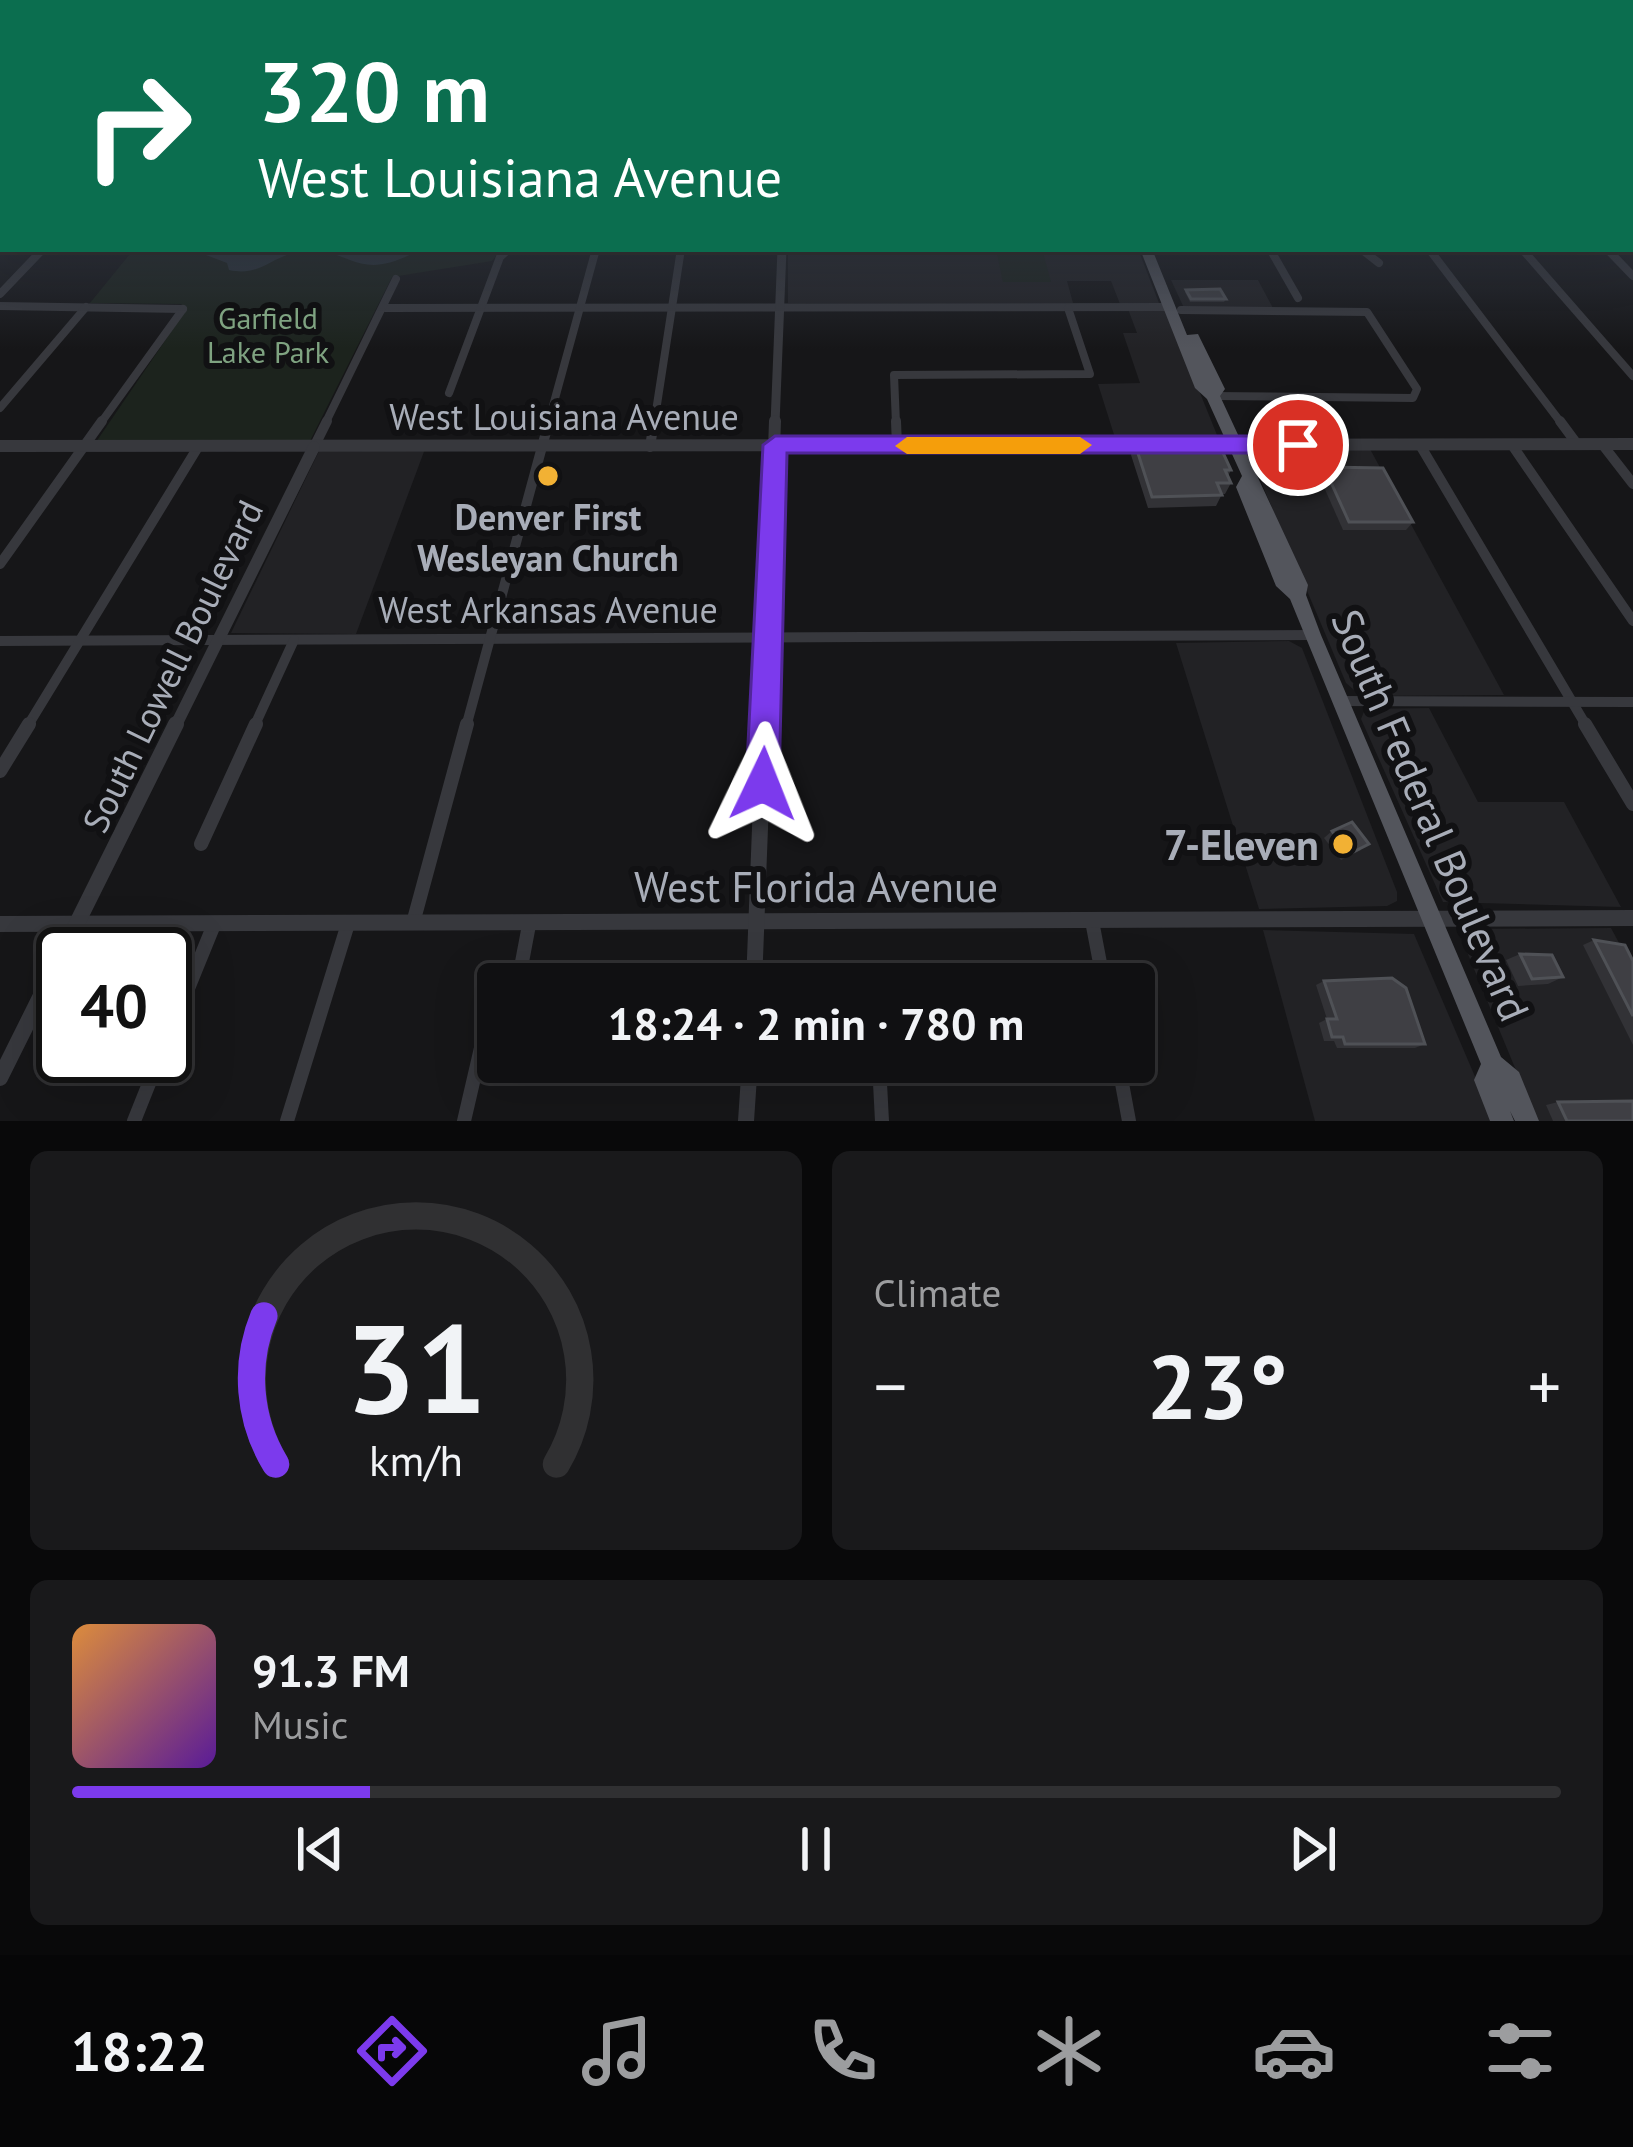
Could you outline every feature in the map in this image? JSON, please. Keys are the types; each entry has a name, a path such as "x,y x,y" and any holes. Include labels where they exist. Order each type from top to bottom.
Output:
{"main road":[{"name":"South Federal Boulevard","path":"1148,252 1218,389 1213,396 1248,479 1244,487 1284,586 1297,596 1493,1065 1510,1081 1527,1121"},
{"name":"South Federal Boulevard","path":"1157,252 1176,308"},
{"name":"South Federal Boulevard","path":"1493,1065 1486,1080 1502,1121"}],"street":[{"path":"0,294 40,252"},
{"path":"449,393 506,252"},
{"path":"412,926 595,252"},
{"path":"650,446 681,252"},
{"path":"755,963 782,252"},
{"path":"1272,252 1298,298"},
{"path":"1365,252 1379,263"},
{"path":"1431,252 1577,444"},
{"path":"1525,252 1633,376"},
{"path":"1610,252 1633,276"},
{"name":"South Lowell Boulevard","path":"0,1078 396,279"},
{"path":"0,306 183,309 0,564"},
{"path":"0,408 86,307"},
{"path":"385,308 1367,311 1417,389 1413,398 1213,396"},
{"path":"897,446 894,375 1090,374 1068,308"},
{"path":"1602,444 1633,484"},
{"path":"1187,445 1633,444"},
{"name":"West Louisiana Avenue","path":"0,446 1167,445"},
{"path":"1420,445 1633,804"},
{"path":"1511,445 1633,621"},
{"path":"0,771 198,447"},
{"name":"West Arkansas Avenue","path":"0,641 1312,635"},
{"path":"202,844 294,640"},
{"path":"1339,701 1633,702"},
{"name":"West Florida Avenue","path":"0,924 346,927 1633,918"},
{"path":"1092,921 1100,963"},
{"path":"521,963 529,925"},
{"path":"192,979 213,927"},
{"path":"286,1121 346,927"},
{"path":"464,1121 477,1065"},
{"path":"134,1121 149,1083"},
{"path":"746,1121 749,1083"},
{"path":"880,1083 882,1121"},
{"path":"1122,1083 1129,1121"}],"shaded area":[{"path":"298,252 240,271 229,270 227,263 206,255"},
{"path":"326,252 415,252 381,264 354,262"},
{"path":"788,252 1139,252 1159,303 1120,304 1111,281 1067,281 1073,303 788,303"},
{"path":"1171,280 1258,280 1273,308 1184,308"},
{"path":"1128,309 1167,311 1219,440 1116,441 1098,384 1140,383 1123,333 1137,333"},
{"path":"425,449 356,634 231,633 319,451"},
{"path":"1370,449 1504,695 1361,696 1346,683 1248,451"},
{"path":"1289,641 1302,648 1397,892 1397,901 1387,906 1259,909 1176,643"},
{"path":"1429,708 1478,802 1564,802 1621,907 1443,902 1361,719 1365,709"},
{"path":"1611,928 1633,969 1633,1121 1537,1121 1460,935 1472,929"},
{"path":"1263,930 1414,934 1494,1121 1315,1121"}],"green space":[{"name":"Garfield Lake Park","path":"132,252 499,252 492,261 392,277 310,441 96,442 186,310 181,304 90,303"},
{"path":"997,252 1043,252 1051,282 1003,282"}],"building":[{"path":"1220,289 1226,299 1191,299 1186,290"},
{"path":"1135,444 1219,444 1231,470 1225,470 1231,483 1217,483 1222,495 1152,497"},
{"path":"1324,467 1383,468 1413,522 1349,522"},
{"path":"1352,822 1369,844 1349,854 1332,831"},
{"path":"1594,940 1625,945 1633,961 1633,1016"},
{"path":"1520,954 1552,955 1563,977 1532,979"},
{"path":"1392,978 1406,988 1425,1044 1345,1044 1343,1037 1332,1037 1327,1019 1337,1019 1324,981"},
{"path":"1633,1101 1633,1121 1567,1121 1558,1102"}],"slow traffic":[{"path":"907,446 1080,445"}],"place":[{"name":"Denver First Wesleyan Church","path":"548,476"},
{"name":"7-Eleven","path":"1343,844"}],"route":[{"path":"763,784 775,445 1298,445"}]}
